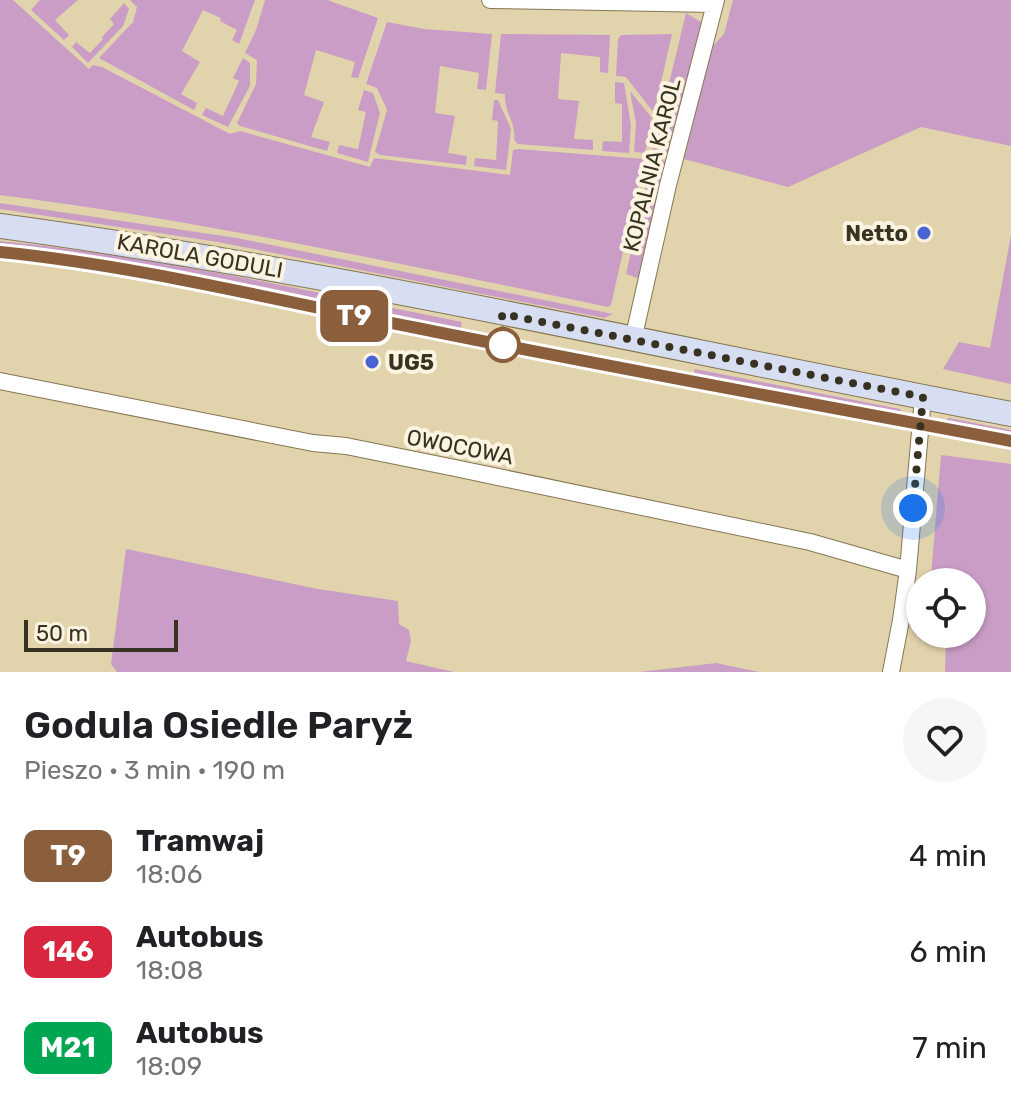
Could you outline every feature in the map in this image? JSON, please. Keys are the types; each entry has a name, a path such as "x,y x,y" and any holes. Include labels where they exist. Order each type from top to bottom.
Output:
{"main road":[{"name":"KAROLA GODULI","path":"0,226 137,245 295,273 1011,414"}],"street":[{"path":"490,0 715,2"},
{"name":"KOPALNIA KAROL","path":"633,340 668,185 715,2"},
{"name":"OWOCOWA","path":"0,381 313,443 346,446 795,538 906,569"},
{"path":"908,568 923,397"},
{"path":"891,672 906,584"}],"shaded area":[{"path":"0,0 13,0 89,69 93,65 102,67 230,134 240,131 370,167 374,158 510,175 513,150 519,149 644,159 611,305 608,307 229,231 0,195"},
{"path":"40,0 78,0 55,20 69,35 64,40 31,10"},
{"path":"130,0 255,0 239,44 232,40 237,30 203,10 182,51 200,62 181,94 197,103 194,110 99,58 133,22 137,7"},
{"path":"265,0 327,0 378,18 358,78 351,77 355,62 316,50 304,95 324,102 311,137 330,142 327,151 237,123 256,84 257,60 245,53"},
{"path":"733,0 1011,0 1011,146 921,127 788,187 684,159 712,47 724,34"},
{"path":"124,3 129,9 123,26 88,63 72,47 76,42 90,53 114,24 110,19"},
{"path":"686,13 701,22 669,154 653,150"},
{"path":"387,22 424,29 492,34 486,90 477,89 479,73 440,66 435,113 455,116 448,153 467,156 466,165 375,152 387,110 377,88 366,84"},
{"path":"501,34 610,35 608,73 600,72 600,57 561,53 558,99 579,101 574,139 593,140 593,150 518,144 514,140 505,94 495,93"},
{"path":"672,34 654,113 626,77 616,76 618,39 621,35"},
{"path":"243,58 250,63 250,86 228,127 202,115 206,108 223,116 239,81 233,78"},
{"path":"615,82 624,83 631,125 629,153 602,151 603,141 622,142 622,104 615,103"},
{"path":"364,90 373,93 380,113 368,162 337,153 339,145 358,149 366,112 358,110"},
{"path":"630,91 652,118 645,153 634,152 636,124"},
{"path":"494,100 498,100 511,129 506,170 474,166 475,158 496,160 498,121 492,120"},
{"path":"652,158 666,161 638,278 626,274"},
{"path":"0,203 237,238 613,314 604,318 218,242 0,209"},
{"path":"1011,235 1011,384 943,369 959,342 990,348"},
{"path":"0,241 174,265 289,287 462,322 460,333 112,263 0,248"},
{"path":"695,369 900,409 908,419 693,379"},
{"path":"949,418 1011,430 1011,436 938,424"},
{"path":"941,455 1011,464 1011,672 945,672 946,648 986,648 986,568 932,568"},
{"path":"126,549 318,589 398,601 399,624 409,630 411,641 406,661 454,672 117,672 111,664"},
{"path":"716,663 759,672 640,672"}],"tram line":[{"path":"0,252 157,275 491,343 1011,441"},
{"name":"T9","path":"0,252 79,262 171,279 685,381 1011,441"}],"place":[{"name":"Netto","path":"924,233"},
{"name":"UG5","path":"372,362"}],"route":[{"path":"503,345 502,314 923,397 913,508"}]}
